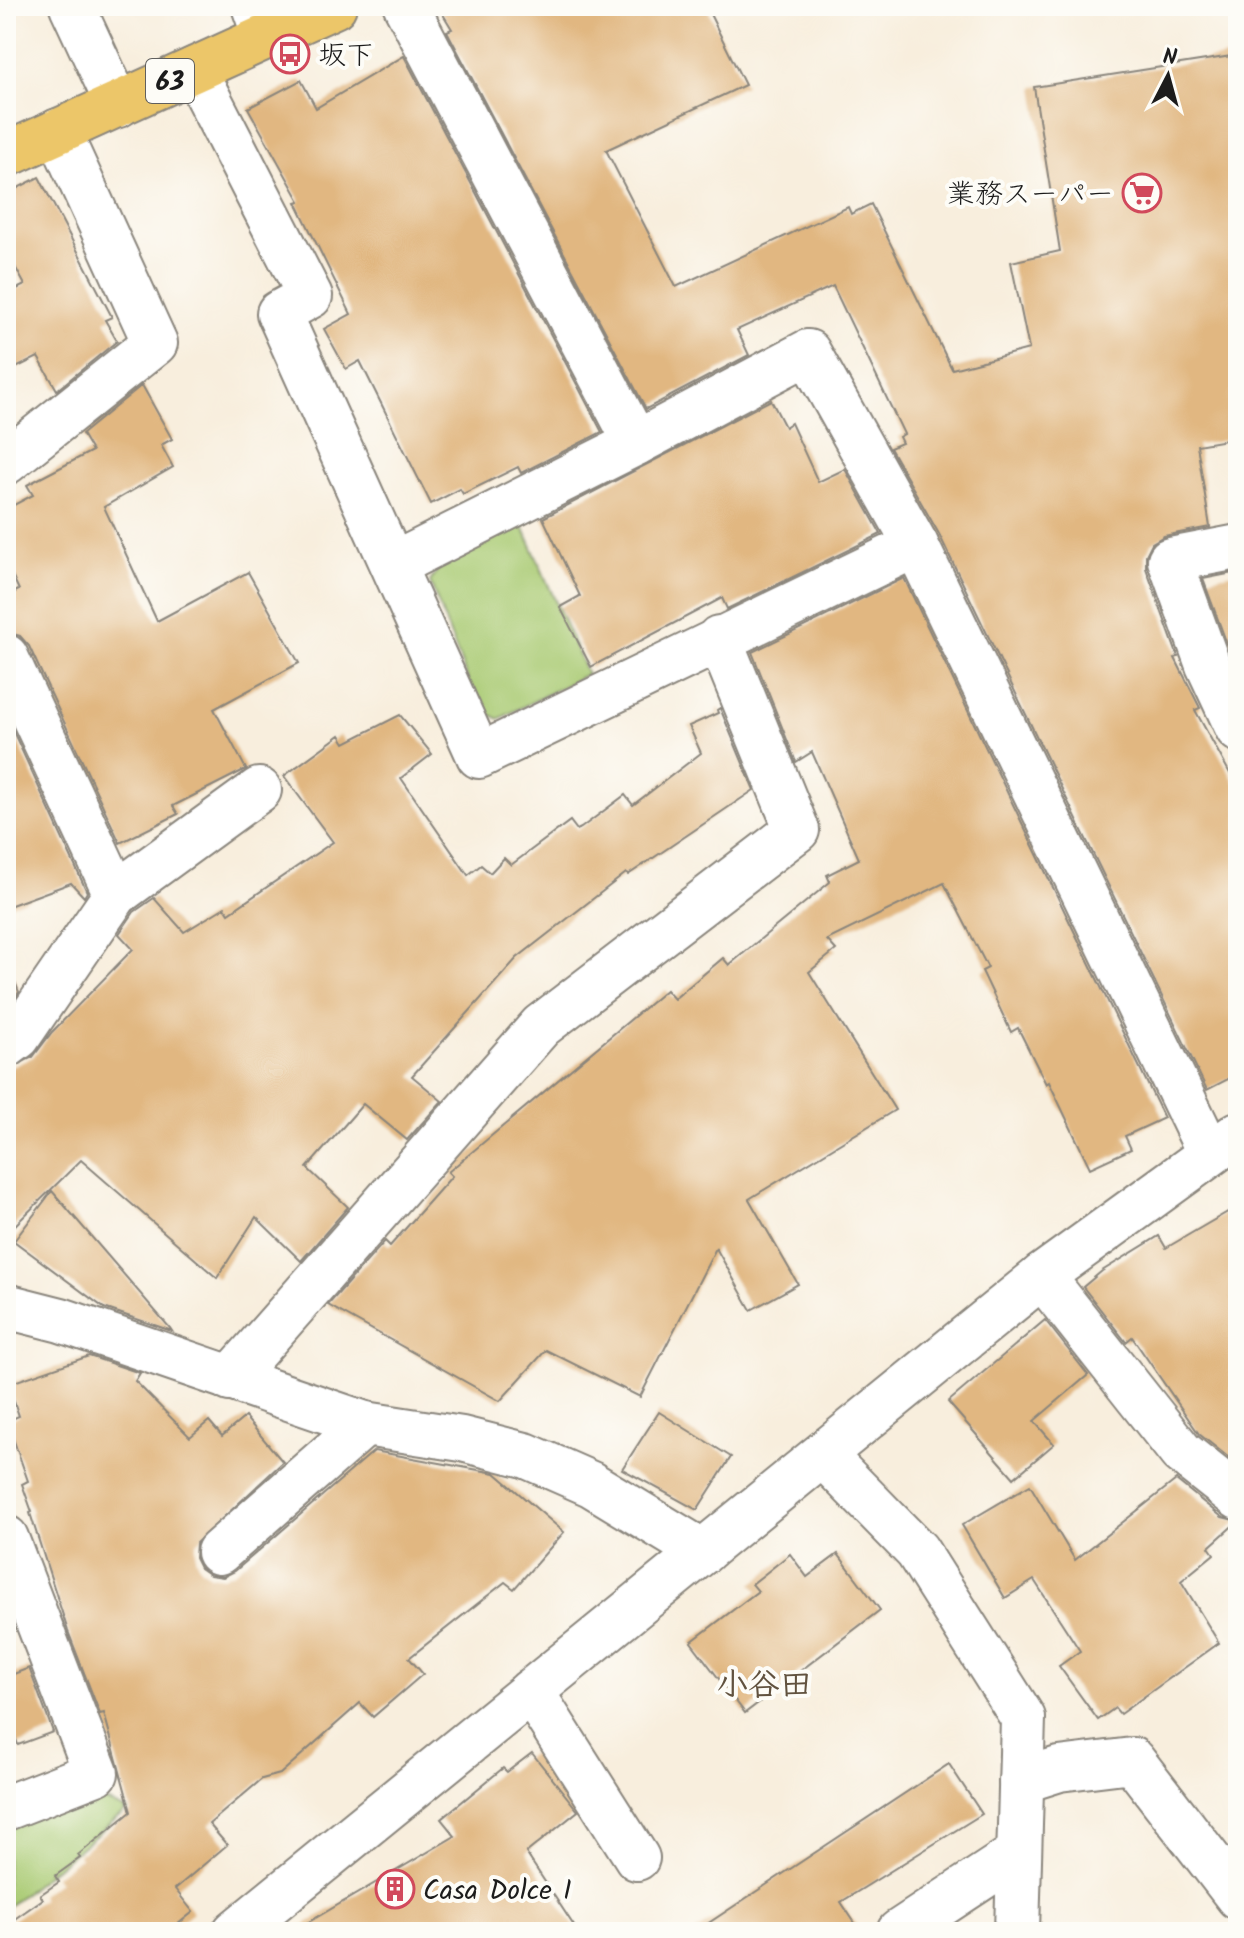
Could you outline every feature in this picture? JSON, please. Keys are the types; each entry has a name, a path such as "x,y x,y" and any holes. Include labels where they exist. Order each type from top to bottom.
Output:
{"main road":[{"name":"63","path":"6,155 194,70 260,21 334,6"}],"street":[{"path":"72,6 118,105"},
{"path":"406,6 636,443"},
{"path":"194,70 310,296 279,313 395,564 479,756 916,545"},
{"path":"6,462 155,343 58,131"},
{"path":"235,1932 1042,1276 1224,1143 916,545 808,352 636,443 395,564"},
{"path":"1238,547 1170,560 1208,665 1238,729"},
{"path":"230,1379 541,1026 797,830 719,638"},
{"path":"6,657 116,894"},
{"path":"6,1046 18,1037 116,894 259,790"},
{"path":"1042,1276 1181,1452 1238,1497"},
{"path":"6,1306 61,1320 365,1424 462,1439 525,1455 591,1484 703,1552"},
{"path":"219,1552 365,1424"},
{"path":"824,1456 917,1551 1023,1718 1017,1932"},
{"path":"6,1538 96,1773 6,1808"},
{"path":"531,1691 637,1858"},
{"path":"1021,1781 1059,1769 1132,1760 1238,1897"},
{"path":"899,1932 1019,1853"}],"green space":[{"path":"521,522 587,674 499,719 479,709 430,582 442,562"},
{"path":"92,1795 127,1810 6,1908 6,1828"}],"building":[{"path":"438,6 706,6 745,85 606,150 676,287 848,207 851,214 871,204 952,369 1029,349 1011,262 1060,251 1034,87 1238,55 1238,438 1197,445 1210,527 1164,536 1152,543 1146,555 1146,568 1178,657 1175,658 1200,708 1195,710 1238,788 1238,1074 1207,1090 939,534 890,448 902,443 899,437 904,434 833,286 737,330 749,355 646,409 447,31 452,29"},
{"path":"404,56 602,432 521,473 518,467 463,494 460,489 431,504 360,361 346,369 324,329 351,314 296,202 300,201 248,108 301,80 316,108"},
{"path":"39,177 112,317 105,320 117,341 57,390 38,357 6,373 6,294 25,285 6,250 6,194"},
{"path":"142,385 172,439 161,445 173,467 104,507 157,621 248,572 299,663 214,709 246,769 173,806 178,814 120,843 29,646 20,636 6,632 6,596 19,590 6,562 6,509 33,495 27,485 92,451 82,434"},
{"path":"771,400 785,427 791,423 818,482 845,469 881,534 727,609 722,598 591,667 560,607 580,596 543,518"},
{"path":"1238,572 1238,640 1227,644 1203,579"},
{"path":"904,578 1164,1118 1125,1136 1131,1149 1090,1168 1049,1082 1046,1084 1018,1028 1011,1032 982,971 988,968 944,883 827,940 836,950 809,972 895,1110 749,1199 798,1284 751,1310 716,1248 640,1397 546,1350 500,1401 328,1305 385,1241 390,1246 452,1176 448,1172 666,990 674,999 723,958 729,965 830,882 827,875 859,859 812,752 796,762 752,652"},
{"path":"720,708 754,790 628,875 626,873 517,958 412,1076 442,1101 407,1140 363,1104 307,1168 348,1207 301,1261 256,1217 217,1278 81,1160 6,1234 6,1070 33,1057 52,1032 133,949 119,934 134,912 154,898 184,932 225,907 229,913 333,842 284,776 340,735 345,743 400,715 432,754 401,778 468,875 481,865 490,873 504,858 511,865 570,821 577,830 625,795 633,805 701,753 689,726 718,713"},
{"path":"6,716 87,892 84,897 71,883 6,907"},
{"path":"10,969 19,992 6,1010 6,970"},
{"path":"52,1191 172,1331 104,1308 14,1241"},
{"path":"1238,1206 1238,1465 1199,1434 1132,1337 1126,1342 1083,1287 1102,1271 1159,1236 1166,1248"},
{"path":"1045,1320 1088,1375 1034,1421 1054,1444 1014,1478 948,1402"},
{"path":"89,1356 140,1373 135,1381 190,1437 209,1421 222,1436 245,1417 283,1462 196,1543 195,1558 200,1568 210,1575 223,1577 235,1571 374,1451 495,1473 564,1532 514,1589 505,1582 409,1658 423,1674 373,1717 360,1703 280,1774 262,1779 209,1824 227,1845 175,1889 193,1912 168,1932 6,1932 6,1925 43,1899 40,1895 59,1882 55,1876 131,1812 104,1713 100,1714 68,1631 30,1513 22,1484 28,1481 7,1421 19,1416 8,1384"},
{"path":"659,1412 731,1457 697,1510 622,1469"},
{"path":"1176,1480 1222,1517 1238,1521 1209,1547 1214,1554 1181,1581 1219,1643 1120,1714 1115,1708 1098,1720 1059,1666 1080,1651 1034,1580 1005,1598 962,1525 1030,1485 1075,1560"},
{"path":"790,1554 807,1577 838,1554 880,1610 745,1713 691,1642 758,1591 752,1584"},
{"path":"29,1668 53,1732 18,1745 6,1711 6,1677"},
{"path":"532,1753 578,1811 526,1853 578,1932 292,1932 455,1836 441,1819 503,1768 507,1772"},
{"path":"949,1764 982,1814 841,1902 861,1932 695,1932"}],"place":[{"name":"坂下","path":"290,54"},
{"name":"業務スーパー","path":"1142,193"},
{"name":"Casa Dolce I","path":"395,1889"}],"district":[{"name":"小谷田","path":"764,1684"}]}
